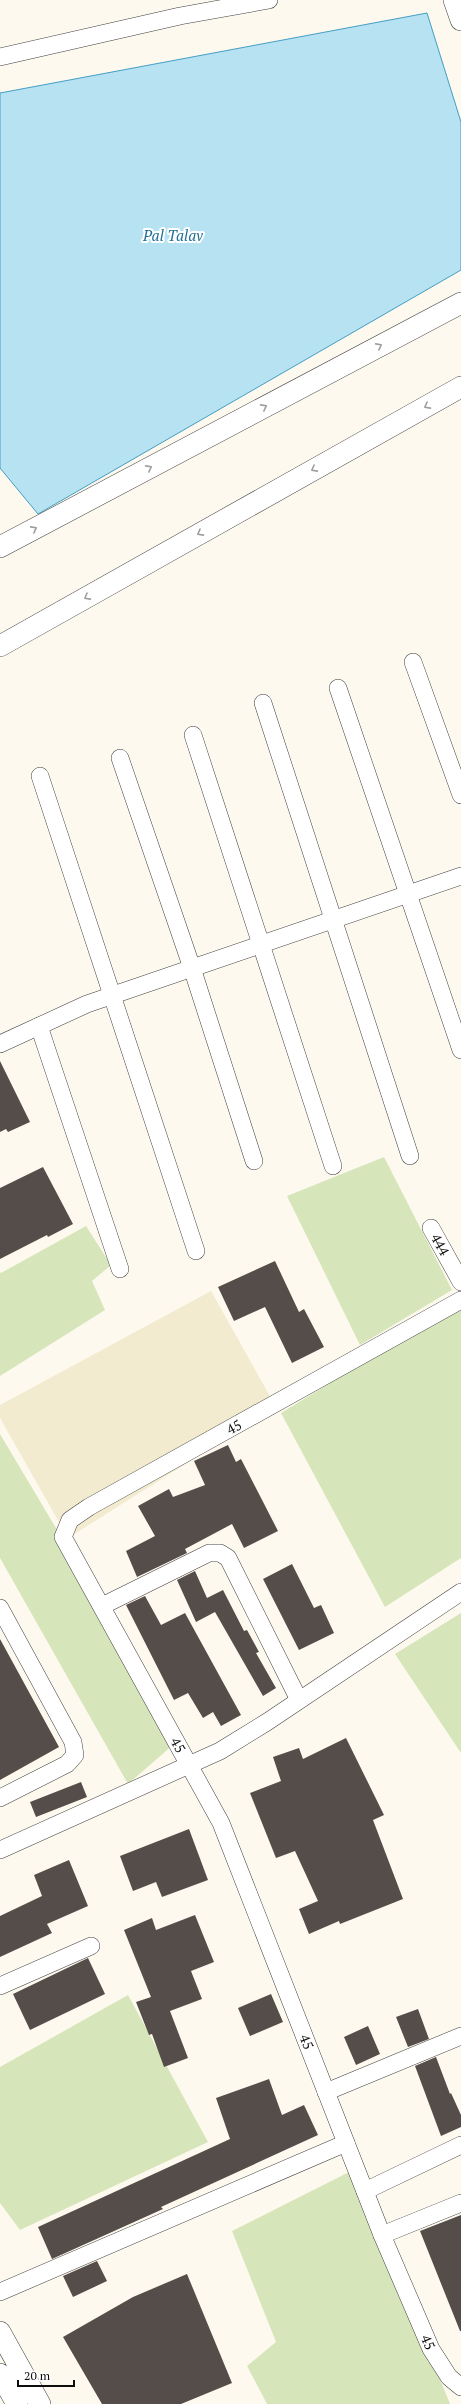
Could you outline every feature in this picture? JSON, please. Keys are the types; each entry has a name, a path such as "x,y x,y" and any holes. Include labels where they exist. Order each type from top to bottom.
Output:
{"street":[{"path":"0,57 180,16 270,0"},
{"path":"454,0 461,20"},
{"path":"0,548 461,303"},
{"path":"0,646 461,387"},
{"path":"413,662 461,795"},
{"path":"338,688 409,893 461,1050"},
{"path":"263,703 410,1156"},
{"path":"194,734 333,1166"},
{"path":"120,758 192,968 254,1161"},
{"path":"40,776 196,1251"},
{"path":"0,1044 112,996 461,876"},
{"path":"39,1026 120,1269"},
{"name":"444","path":"431,1228 461,1282"},
{"name":"45","path":"461,1300 96,1503 70,1520 63,1537 221,1823 382,2235 431,2349 449,2377 461,2387"},
{"path":"102,1606 209,1553 220,1552 228,1558 299,1700"},
{"path":"0,1850 190,1765 233,1743 461,1592"},
{"path":"0,1608 73,1742 75,1755 67,1764 0,1798"},
{"path":"0,1986 91,1946"},
{"path":"326,2092 461,2036"},
{"path":"0,2292 346,2143"},
{"path":"365,2192 461,2145"},
{"path":"382,2235 461,2203"},
{"path":"0,2332 40,2404"},
{"path":"0,2374 17,2404"}],"shaded area":[{"path":"211,1291 276,1407 68,1538 0,1418 0,1405"}],"green space":[{"path":"384,1157 452,1290 360,1345 287,1196"},
{"path":"86,1226 111,1265 92,1281 105,1310 0,1376 0,1272 1,1273"},
{"path":"461,1303 461,1558 385,1607 281,1413"},
{"path":"0,1434 181,1738 128,1784 0,1558"},
{"path":"461,1613 461,1753 395,1654"},
{"path":"128,1995 208,2142 20,2230 0,2203 0,2067"},
{"path":"355,2169 450,2404 267,2404 247,2366 276,2342 232,2231"}],"water":[{"name":"Pal Talav","path":"427,13 461,122 461,270 38,514 0,468 0,93"}],"building":[{"path":"0,1061 30,1122 8,1132 6,1129 0,1132"},
{"path":"43,1167 73,1224 48,1237 47,1235 0,1259 0,1188"},
{"path":"275,1261 299,1312 304,1309 324,1347 292,1363 265,1307 234,1321 218,1287"},
{"path":"228,1445 236,1462 241,1459 278,1531 244,1548 232,1524 185,1549 187,1553 137,1577 126,1551 155,1536 138,1506 169,1489 173,1497 205,1485 194,1461"},
{"path":"292,1564 314,1608 321,1605 334,1633 299,1650 263,1579"},
{"path":"195,1571 207,1598 223,1590 244,1631 247,1630 259,1652 256,1653 276,1688 263,1696 215,1612 196,1622 177,1580"},
{"path":"145,1596 161,1625 185,1613 241,1715 221,1726 213,1712 203,1718 188,1693 174,1700 126,1605"},
{"path":"0,1639 59,1747 0,1780"},
{"path":"346,1738 384,1815 373,1820 403,1899 340,1924 339,1921 309,1934 299,1909 318,1901 295,1851 276,1858 250,1793 281,1781 273,1757 299,1748 303,1759"},
{"path":"81,1782 87,1797 36,1817 30,1802"},
{"path":"189,1829 208,1880 162,1897 156,1882 133,1891 120,1856"},
{"path":"69,1860 88,1906 47,1924 52,1933 0,1957 0,1916 42,1896 34,1875"},
{"path":"195,1915 214,1962 191,1971 202,1999 170,2011 188,2058 164,2067 152,2034 149,2035 136,2002 151,1997 124,1930 152,1918 156,1930"},
{"path":"88,1958 105,1994 30,2030 13,1994"},
{"path":"271,1994 283,2022 250,2036 238,2008"},
{"path":"418,2009 429,2039 408,2047 396,2017"},
{"path":"368,2026 380,2054 356,2065 344,2037"},
{"path":"436,2057 450,2094 451,2093 461,2115 461,2127 441,2136 415,2066"},
{"path":"269,2079 282,2115 304,2105 318,2135 161,2207 163,2209 52,2259 38,2227 230,2139 216,2098"},
{"path":"461,2215 461,2331 460,2331 420,2231"},
{"path":"97,2261 107,2281 73,2297 63,2276"},
{"path":"187,2274 232,2383 181,2404 102,2404 63,2337 133,2297"}]}
